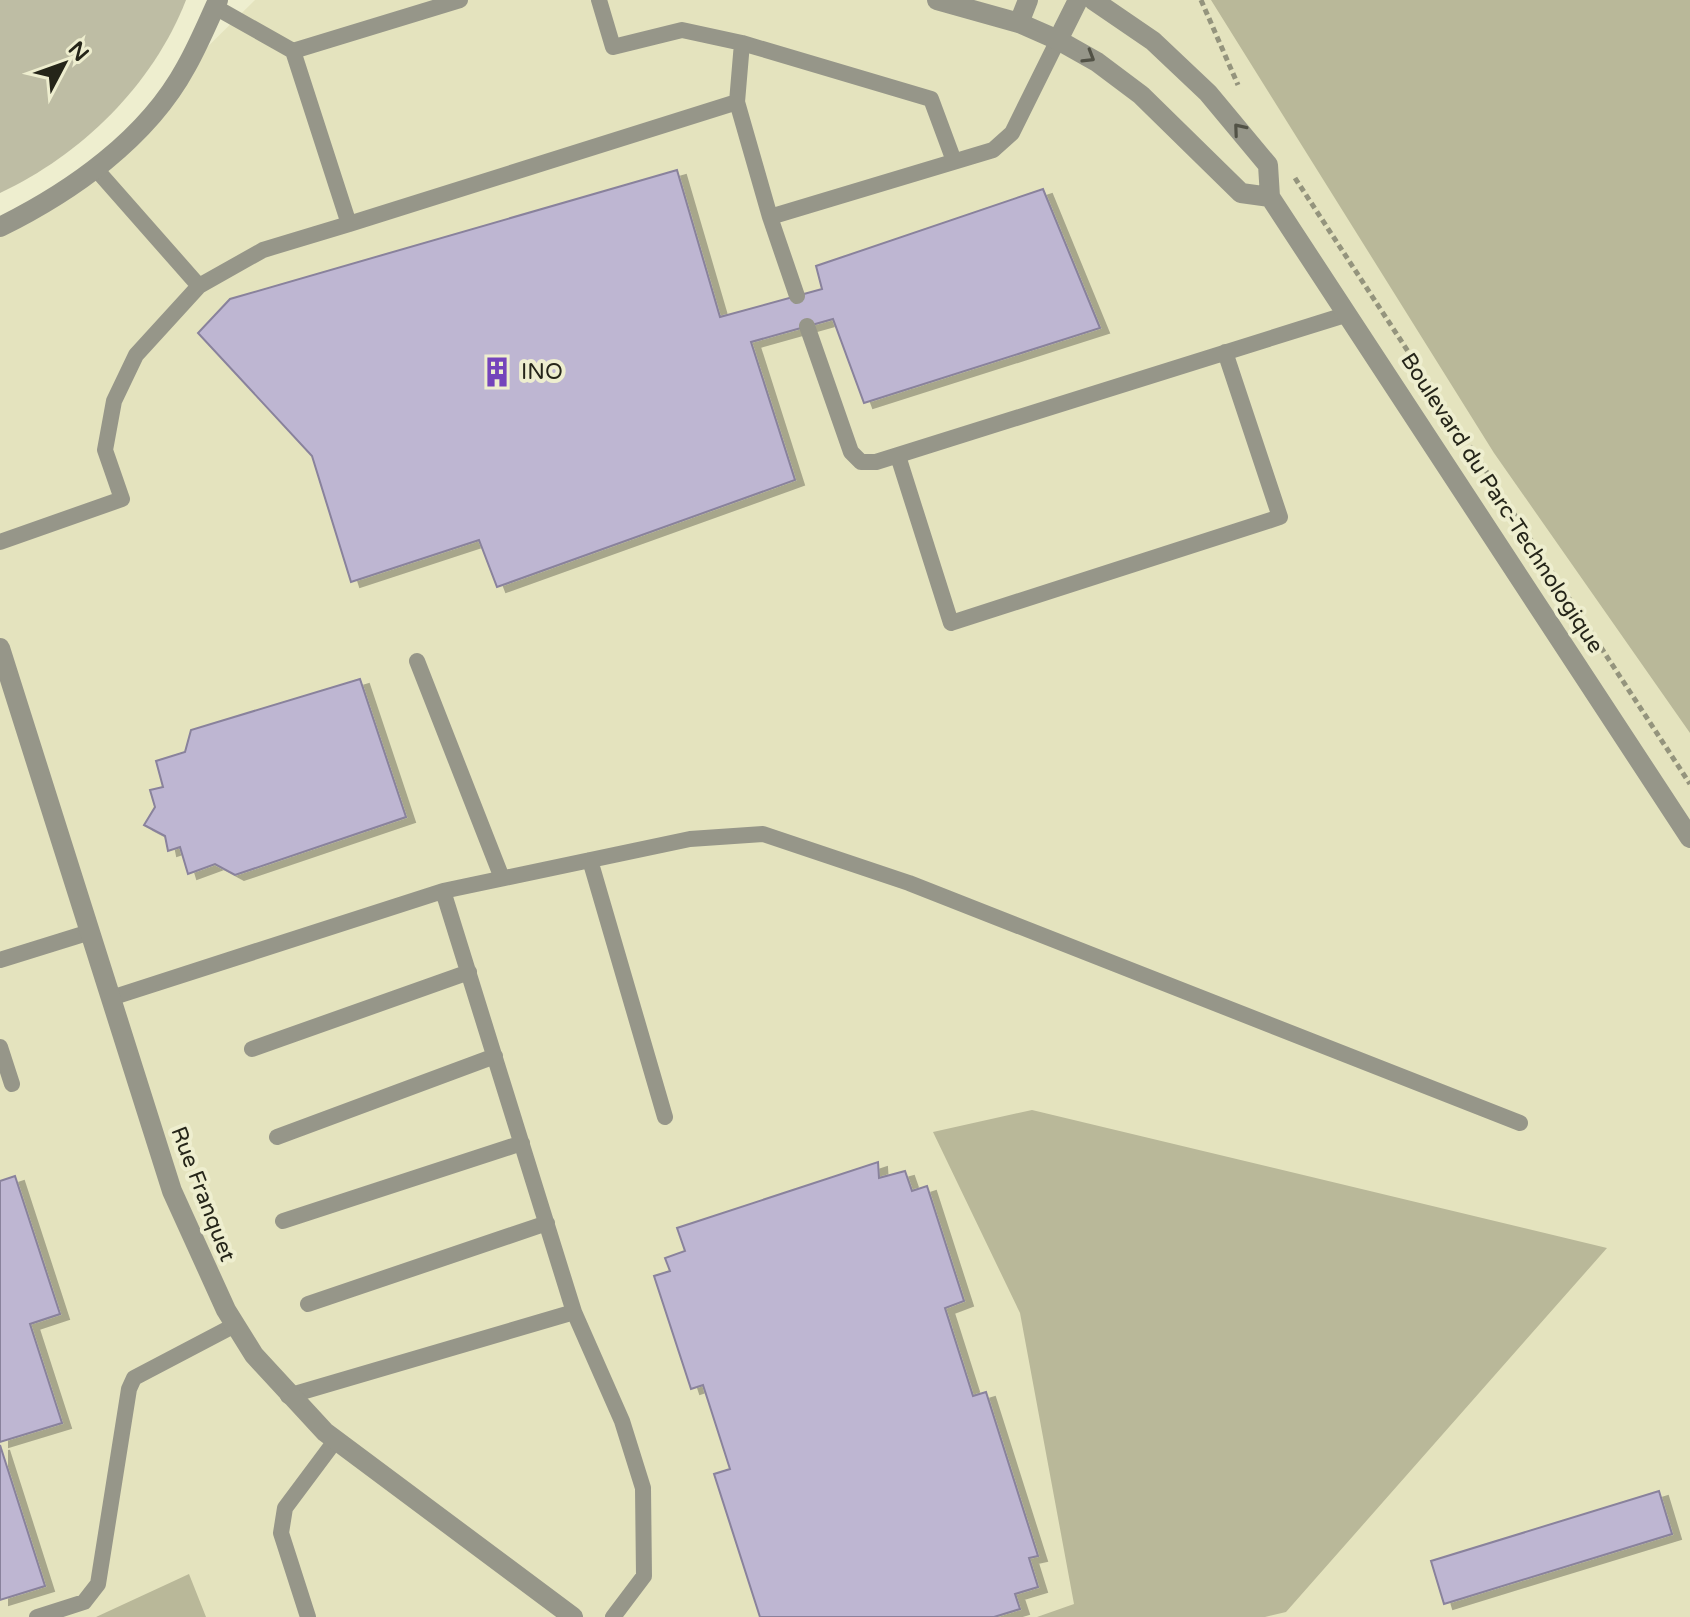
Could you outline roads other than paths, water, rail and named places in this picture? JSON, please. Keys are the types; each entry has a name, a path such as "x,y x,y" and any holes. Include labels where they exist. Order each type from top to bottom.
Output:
{"street":[{"path":"937,0 1019,23 1097,62 1141,95 1241,193 1270,197"},
{"path":"1019,23 1028,0"},
{"path":"1058,40 1078,0"},
{"name":"Boulevard du Parc-Technologique","path":"1093,0 1153,41 1208,93 1268,165 1270,197 1690,838"},
{"path":"0,227 35,210 95,168 160,106 185,69 216,3"},
{"name":"Rue Franquet","path":"0,648 172,1191 203,1265 235,1325 288,1396 335,1441 573,1617"}],"lane":[{"path":"293,51 460,0"},
{"path":"599,0 613,47 682,30 742,43 931,99 954,161"},
{"path":"216,3 293,51 349,224"},
{"path":"770,217 993,150 1012,133 1058,40"},
{"path":"742,43 737,102 770,217 797,296"},
{"path":"0,542 122,499 105,450 114,401 136,355 199,286 263,250 737,102"},
{"path":"95,168 199,286"},
{"path":"807,326 851,452 861,462 898,456 1348,314"},
{"path":"898,456 951,623 1280,517 1225,352"},
{"path":"417,661 502,878"},
{"path":"111,998 443,891 690,839 763,834 909,883 1520,1123"},
{"path":"590,860 665,1117"},
{"path":"443,891 574,1312 622,1421 643,1488 644,1576 613,1617"},
{"path":"0,960 90,932"},
{"path":"252,1049 469,972"},
{"path":"0,1047 12,1084"},
{"path":"277,1137 495,1056"},
{"path":"283,1221 522,1143"},
{"path":"308,1304 547,1223"},
{"path":"288,1396 574,1312"},
{"path":"37,1617 84,1602 98,1584 129,1389 134,1378 235,1325"},
{"path":"308,1617 281,1533 285,1508 335,1441"}],"place":[{"name":"INO","path":"497,372"}]}
